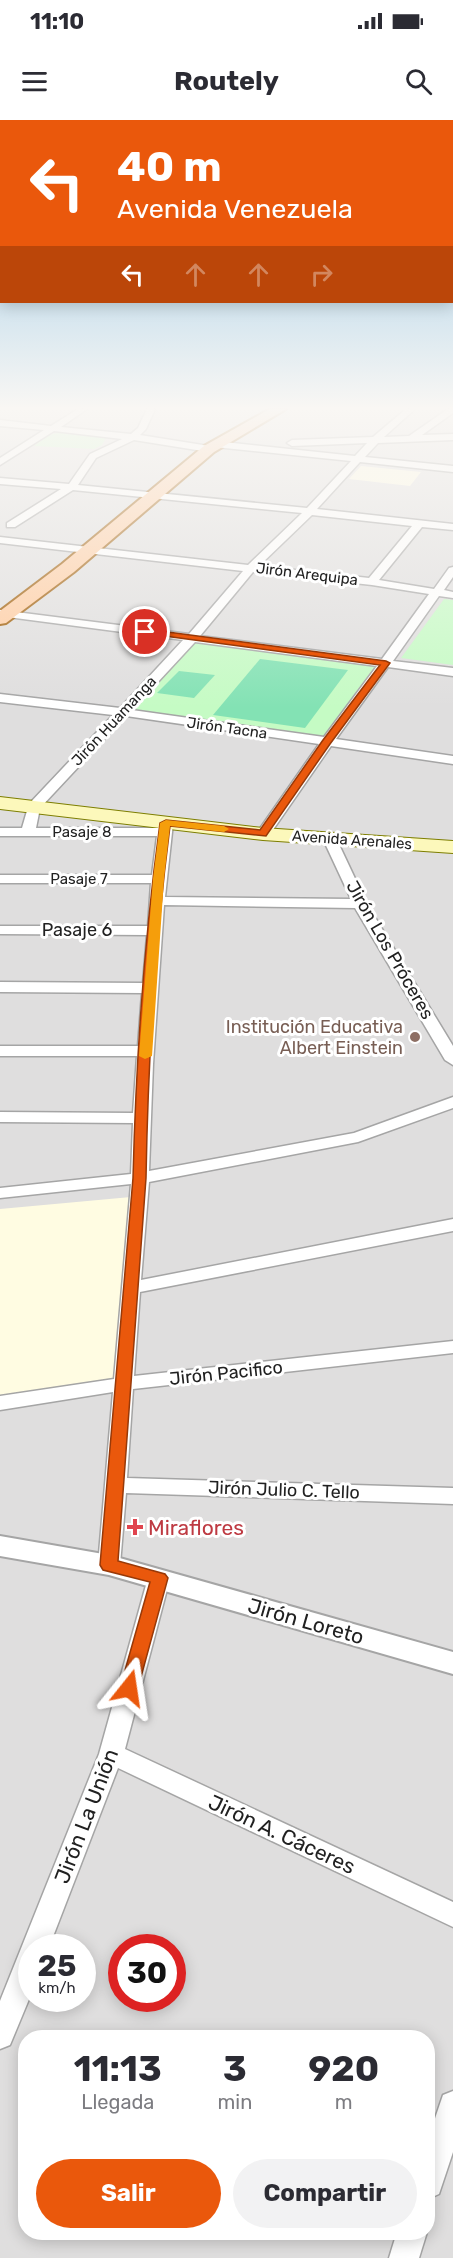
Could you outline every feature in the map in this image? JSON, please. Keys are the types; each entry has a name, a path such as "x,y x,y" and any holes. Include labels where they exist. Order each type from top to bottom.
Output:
{"main road":[{"path":"2,615 90,549 136,509"},
{"name":"Avenida Arenales","path":"0,803 165,827 453,847"}],"street":[{"path":"11,525 38,509"},
{"path":"281,509 453,527"},
{"name":"Jirón Huamanga","path":"28,832 34,807 192,638 251,568 312,509"},
{"path":"372,582 419,524"},
{"name":"Jirón Arequipa","path":"0,540 372,582 453,595"},
{"path":"263,834 453,570"},
{"path":"2,615 453,672"},
{"name":"Jirón Tacna","path":"0,698 122,712 453,760"},
{"path":"109,1565 140,1178 141,1118 158,879 165,827"},
{"name":"Pasaje 8","path":"0,832 165,827"},
{"name":"Jirón Los Próceres","path":"330,839 360,904 453,1060"},
{"name":"Pasaje 7","path":"0,879 158,879"},
{"path":"157,901 360,904"},
{"name":"Pasaje 6","path":"0,930 155,931"},
{"path":"0,987 150,988"},
{"path":"0,1051 146,1051"},
{"path":"0,1193 140,1178 358,1137 453,1102"},
{"path":"0,1117 141,1118"},
{"path":"131,1288 453,1226"},
{"name":"Jirón Pacifico","path":"0,1403 122,1384 453,1347"},
{"name":"Jirón Julio C. Tello","path":"114,1485 453,1496"},
{"name":"Jirón Loreto","path":"0,1546 109,1565 453,1663"},
{"name":"Jirón La Unión","path":"40,1934 111,1754 159,1578"},
{"name":"Jirón A. Cáceres","path":"111,1754 453,1915"},
{"path":"0,2036 18,1991"},
{"path":"435,2162 453,2105"},
{"path":"404,2258 410,2240"}],"shaded area":[{"path":"0,509 453,509 453,2258 0,2258"},
{"path":"131,1197 121,1380 0,1398 0,1209"}],"green space":[{"path":"444,599 453,600 453,665 401,658"},
{"path":"194,643 378,666 326,737 130,710"},
{"path":"260,659 348,670 305,728 213,715"},
{"path":"179,671 215,675 194,698 157,693"}],"slow traffic":[{"path":"145,1056 158,879 166,823 224,829"}],"place":[{"name":"Institución Educativa Albert Einstein","path":"415,1037"},
{"name":"Miraflores","path":"135,1527"}],"route":[{"path":"129,1688 159,1578 109,1565 140,1178 141,1118 158,879 166,823 263,834 386,663 145,632"}]}
